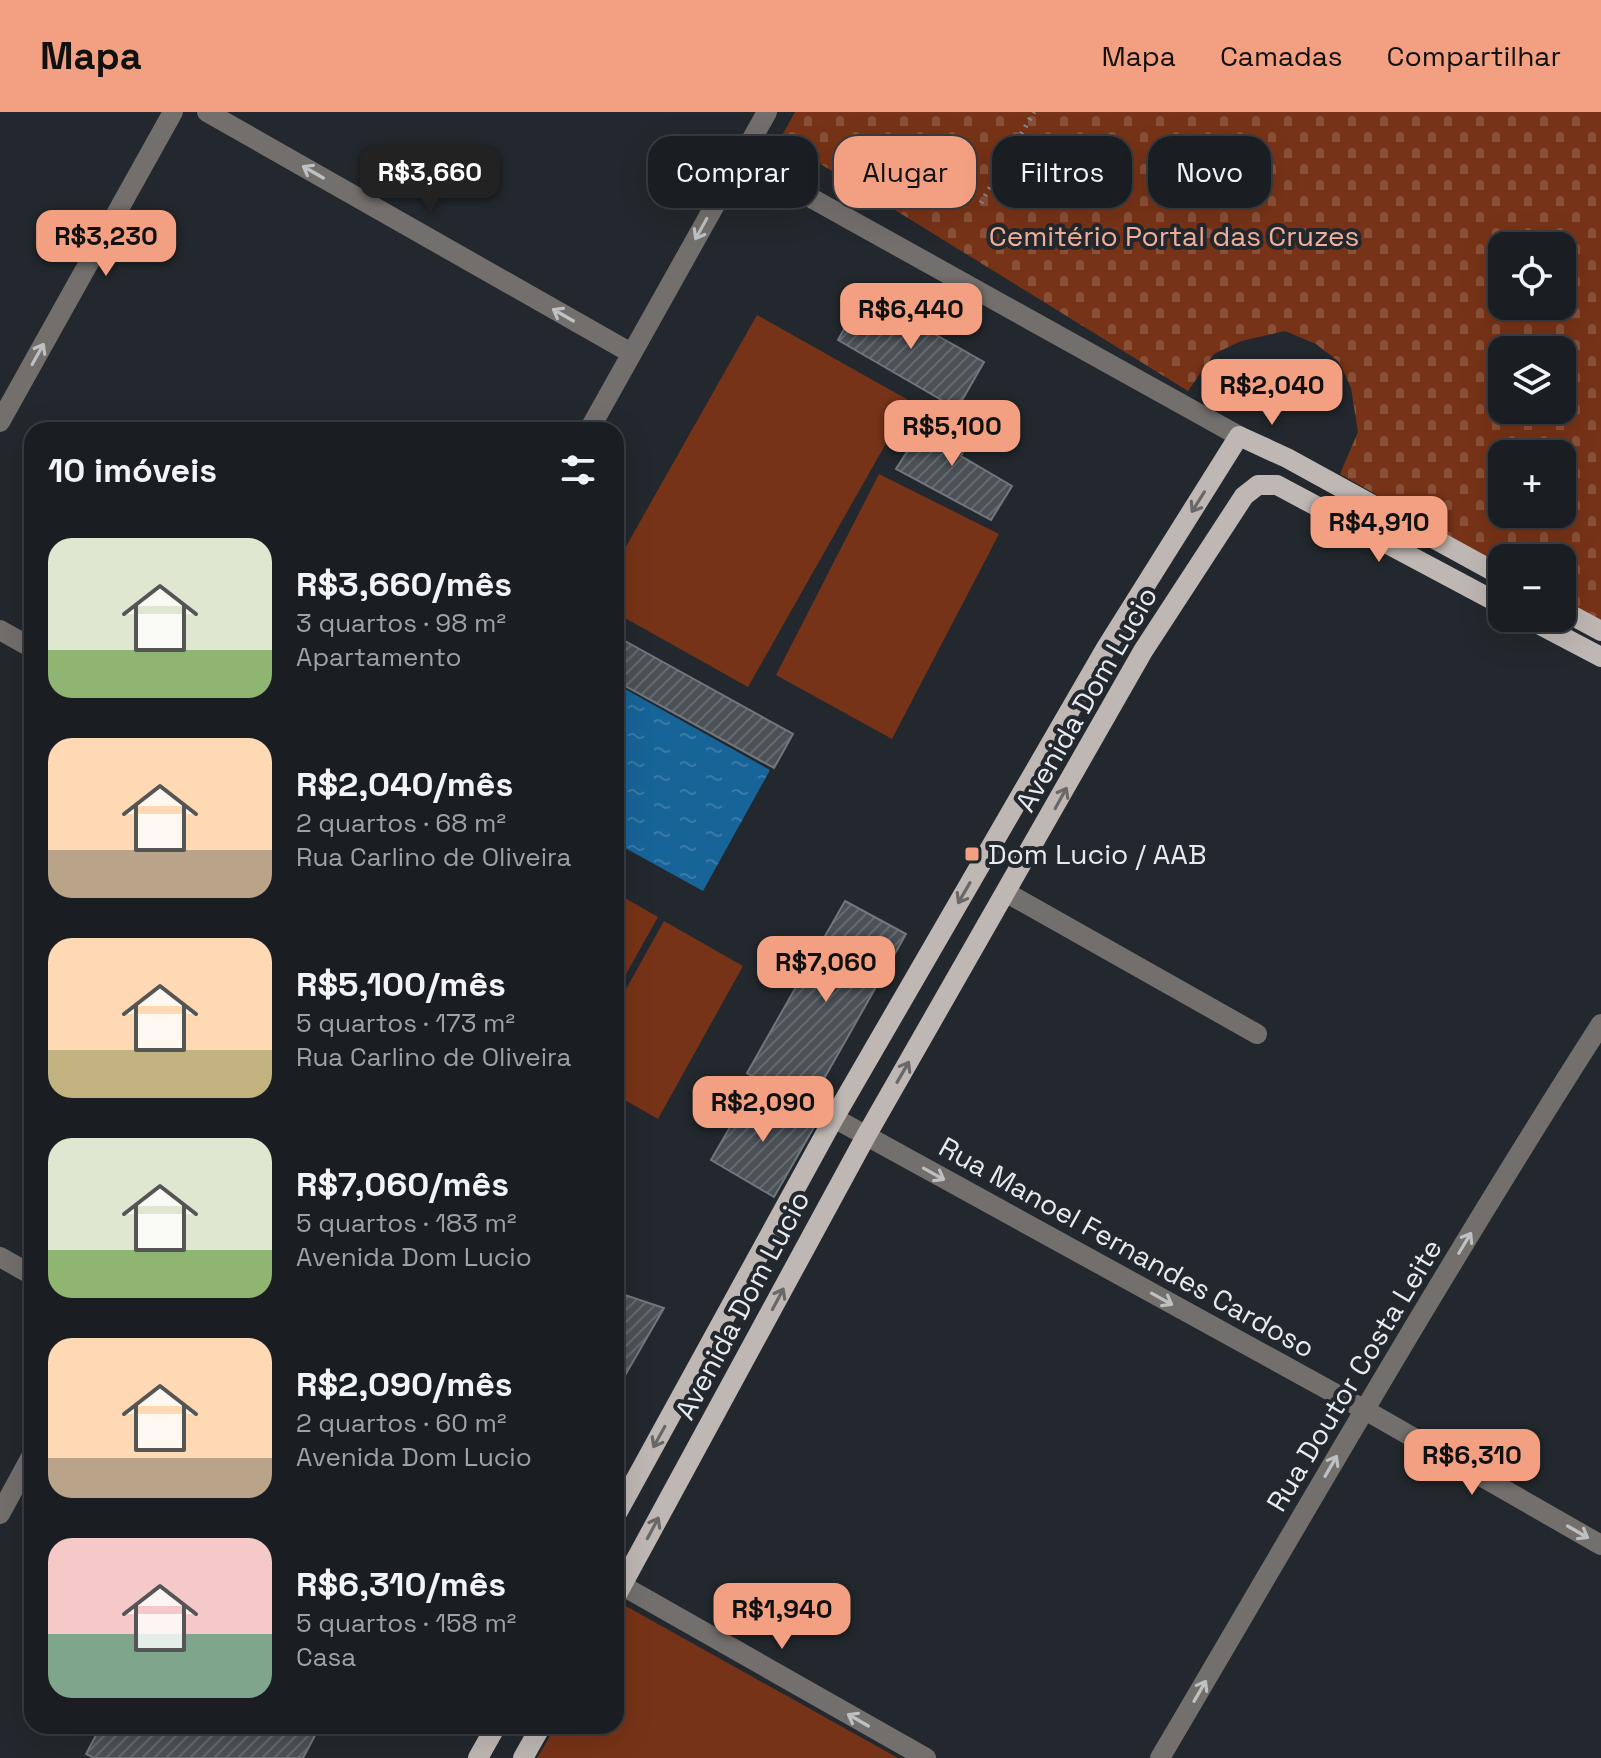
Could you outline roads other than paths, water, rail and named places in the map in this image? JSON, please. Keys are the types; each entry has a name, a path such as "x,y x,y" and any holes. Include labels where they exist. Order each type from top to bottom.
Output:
{"main road":[{"path":"1239,436 1287,458 1488,568"},
{"name":"Avenida Dom Lucio","path":"624,1500 834,1118 1106,648 1239,436"},
{"name":"Avenida Dom Lucio","path":"624,1577 866,1136 1143,651 1244,496 1258,485 1277,485 1488,598"},
{"path":"1576,618 1601,631"},
{"path":"1554,632 1601,657"},
{"path":"478,1758 492,1734"},
{"path":"523,1758 536,1734"}],"street":[{"path":"0,422 173,112"},
{"path":"207,112 631,353"},
{"path":"754,136 767,112"},
{"path":"818,202 1239,436"},
{"path":"593,422 713,208"},
{"path":"0,630 24,644"},
{"path":"1007,893 1257,1034"},
{"name":"Rua Doutor Costa Leite","path":"1160,1758 1365,1410 1601,1024"},
{"name":"Rua Manoel Fernandes Cardoso","path":"834,1118 1365,1410 1601,1545"},
{"path":"0,1257 24,1270"},
{"path":"0,1514 24,1470"},
{"path":"624,1591 926,1758"}],"water":[{"path":"624,688 770,770 703,891 624,847"}],"place":[{"name":"Dom Lucio / AAB","path":"972,854"}],"park label":[{"name":"Cemitério Portal das Cruzes","path":"1174,236"}]}
